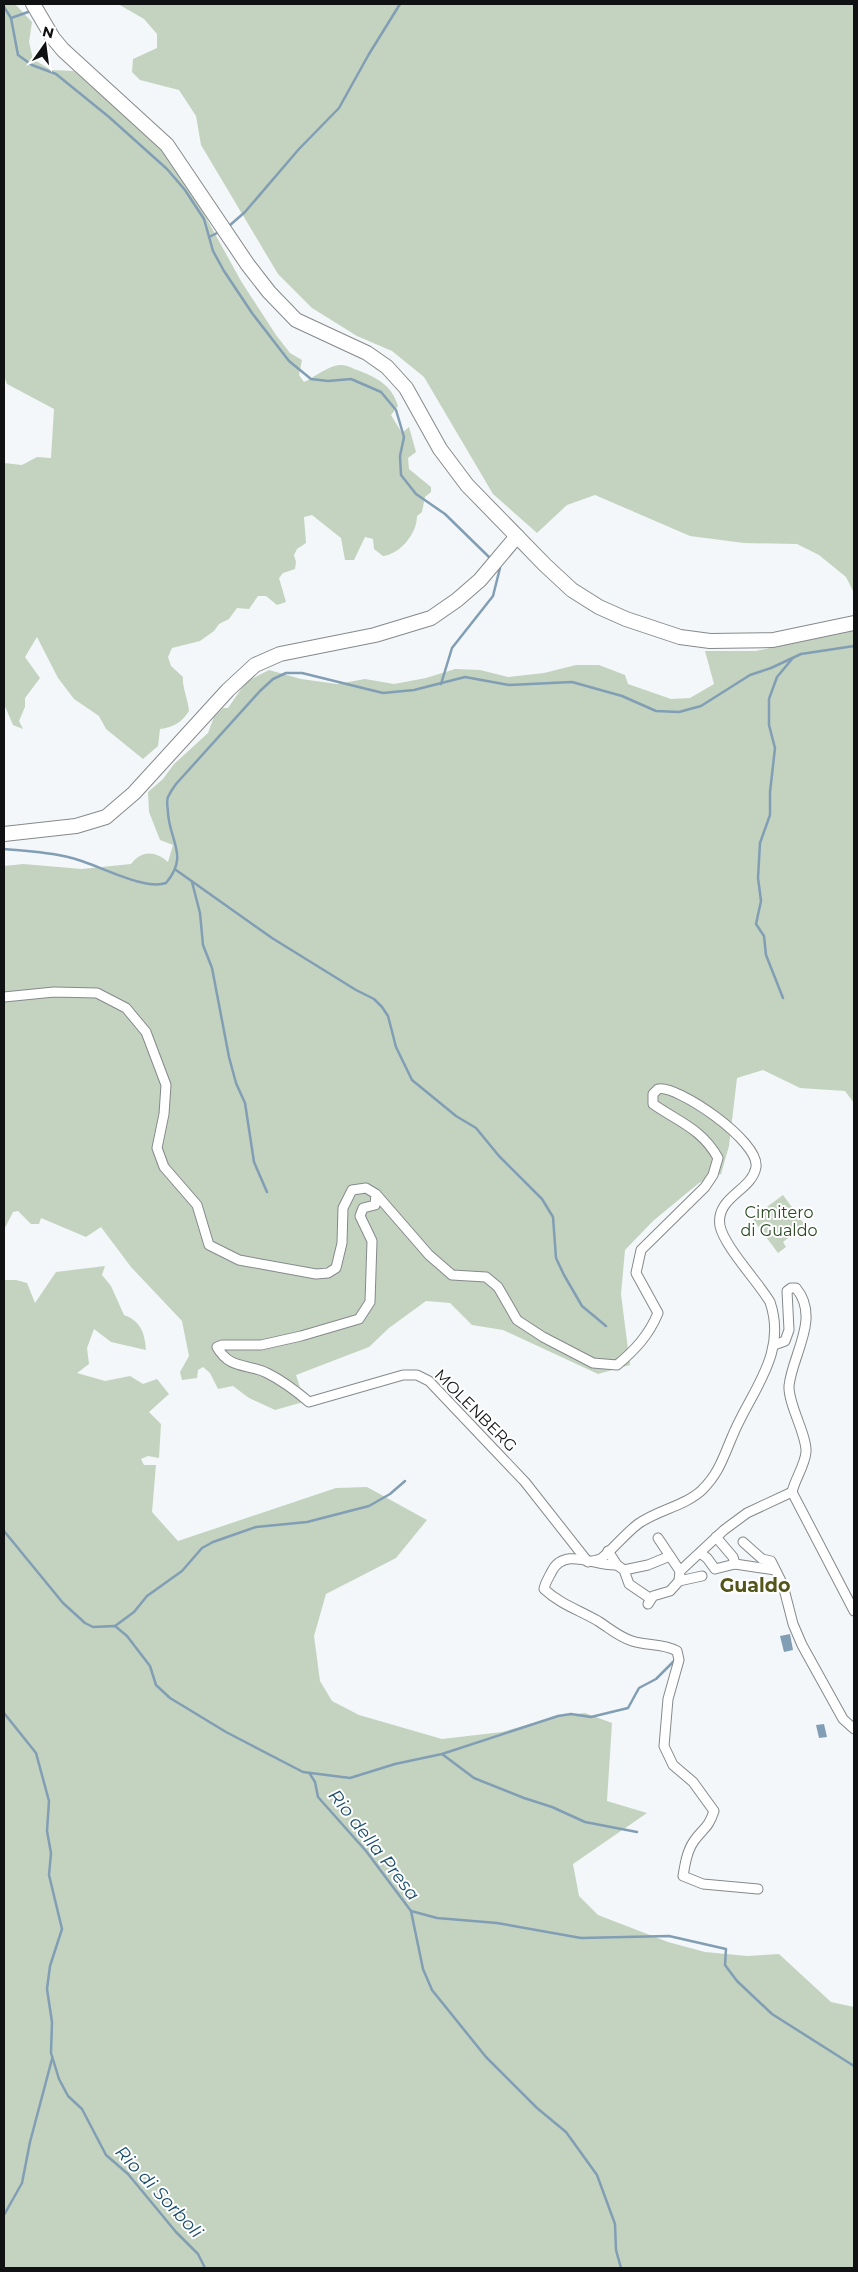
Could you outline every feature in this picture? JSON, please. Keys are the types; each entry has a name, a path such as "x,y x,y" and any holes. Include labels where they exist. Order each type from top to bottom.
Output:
{"main road":[{"path":"35,7 53,38 63,50 167,145 269,292 296,320 367,353 387,367 406,388 440,449 467,485 558,578 587,600 626,619 680,636 710,641 763,642 854,623"},
{"path":"4,834 76,826 106,817 134,794 228,690 255,665 280,654 374,635 431,618 458,600 480,580 517,536"}],"street":[{"path":"4,997 54,992 97,993 126,1008 146,1032 166,1085 164,1114 157,1148 164,1167 196,1205 209,1245 240,1260 316,1274 328,1273 336,1268 342,1242 343,1208 352,1190 366,1188 376,1194 429,1255 452,1276 486,1277 498,1287 517,1320 543,1337 593,1363 617,1366 632,1353 650,1332 658,1313 636,1273 641,1250 705,1187 713,1175 718,1158 710,1142 696,1130 653,1104 652,1098 655,1091 661,1088 668,1090 716,1117 740,1136 755,1155 756,1169 753,1176 730,1198 722,1210 720,1225 726,1239 770,1302 773,1311 774,1345 768,1369 732,1437 727,1455 710,1482 697,1494 638,1524 601,1559 588,1562"},
{"name":"MOLENBERG","path":"376,1194 375,1205 362,1208 360,1216 372,1241 370,1302 359,1319 301,1336 261,1345 217,1347 233,1364 264,1372 287,1383 309,1402 403,1375 416,1375 429,1380 525,1482 588,1562"},
{"path":"680,1571 747,1513 792,1492 806,1451 789,1387 800,1351 806,1318 804,1298 796,1288 791,1288 787,1291 789,1330 785,1341 774,1345"},
{"path":"792,1492 854,1611"},
{"path":"658,1538 680,1571 679,1581"},
{"path":"716,1538 733,1557 735,1564"},
{"path":"743,1542 762,1559 771,1561 783,1585 793,1624 802,1645 840,1714 853,1726"},
{"path":"608,1551 629,1584 649,1602 653,1596 670,1591 679,1581 702,1576"},
{"path":"700,1553 707,1558 714,1569 735,1564 775,1570"},
{"path":"670,1556 648,1565 620,1568 574,1558 560,1561 554,1566 544,1589 567,1606 598,1621 618,1636 646,1645 670,1647 680,1656 668,1699 664,1746 673,1765 694,1782 714,1811 709,1825 695,1840 689,1851 683,1876 703,1884 758,1889"}],"green space":[{"path":"4,4 15,4 32,22 29,42 33,59 51,70 74,71 159,145 193,194 241,281 276,335 290,353 302,360 299,375 304,382 328,369 342,365 371,376 392,392 398,406 391,415 402,433 409,427 416,452 408,458 409,469 431,487 431,492 425,497 422,512 417,516 411,536 401,547 383,556 374,549 373,539 365,537 354,560 345,560 341,538 312,515 304,517 306,543 297,549 294,555 295,569 283,573 279,578 286,602 277,605 266,596 258,596 249,609 237,608 229,619 219,624 214,631 200,641 172,648 168,657 171,666 183,677 189,711 177,724 160,729 158,746 143,759 106,729 99,716 74,699 58,678 37,637 25,657 40,678 25,698 25,707 19,721 23,729 13,725 4,704 4,463 22,465 37,457 51,458 54,409 7,384 4,376"},
{"path":"118,4 854,4 854,593 846,577 819,555 797,544 744,543 690,536 595,495 567,505 537,533 493,494 424,377 392,351 357,336 312,308 278,274 201,145 196,116 179,90 140,80 132,72 133,59 157,48 157,34 144,19"},
{"path":"854,630 854,1103 845,1091 800,1088 763,1070 737,1078 729,1146 721,1174 699,1183 653,1221 625,1250 621,1294 630,1365 598,1374 503,1330 472,1325 450,1303 426,1301 389,1328 369,1347 296,1375 300,1387 266,1368 235,1360 224,1352 225,1349 360,1321 372,1303 374,1240 363,1216 364,1209 377,1207 367,1184 349,1186 339,1207 338,1242 332,1266 316,1269 241,1256 213,1242 200,1203 168,1165 161,1147 168,1114 170,1084 149,1030 98,989 54,988 4,993 4,866 23,864 82,869 131,864 135,859 144,854 153,854 168,862 173,845 160,840 149,812 148,792 163,779 174,764 208,733 214,717 223,708 228,708 246,682 269,670 301,679 337,684 365,679 394,684 426,678 455,669 480,670 508,677 544,673 576,665 599,665 625,675 628,684 671,699 690,698 714,684 705,651 756,651"},
{"path":"54,995 96,996 124,1010 143,1033 163,1085 161,1113 154,1148 194,1206 207,1247 291,1272 338,1270 346,1209 354,1192 365,1191 373,1196 373,1202 360,1206 369,1241 368,1301 357,1317 260,1342 222,1343 217,1355 234,1368 263,1375 274,1380 303,1402 275,1410 249,1398 233,1386 218,1389 210,1373 203,1367 198,1370 197,1378 182,1380 180,1372 189,1356 182,1321 131,1267 101,1227 86,1237 41,1218 39,1224 31,1224 18,1211 13,1212 4,1230 4,1000"},
{"name":"Cimitero di Gualdo","path":"783,1195 805,1225 783,1242 786,1247 778,1253 752,1218"},
{"path":"105,1266 102,1275 111,1286 124,1315 138,1324 141,1329 145,1339 146,1350 111,1342 94,1329 87,1348 89,1364 77,1373 105,1381 130,1376 143,1384 157,1379 169,1394 149,1412 161,1424 159,1458 148,1456 141,1459 144,1465 156,1465 152,1512 178,1541 336,1488 367,1487 427,1520 396,1558 326,1594 314,1636 320,1681 332,1701 359,1715 442,1739 502,1732 558,1716 585,1713 612,1723 607,1801 647,1813 573,1864 579,1896 598,1915 668,1942 705,1952 747,1956 779,1954 831,2002 854,2007 854,2268 4,2268 4,1280 16,1280 27,1283 35,1303 56,1272"}],"water":[{"path":"790,1634 793,1650 784,1652 780,1636"},
{"path":"824,1724 827,1737 819,1738 816,1725"}],"waterway":[{"path":"229,226 245,212 299,149 339,108 400,4"},
{"path":"4,7 11,18 18,55 32,65 56,74 109,117 167,169 185,190 204,219 213,251 224,271 252,313 289,361 311,379 328,381 351,379 381,392 396,410 404,437 400,456 401,475 416,494 445,514 490,558"},
{"path":"11,18 31,11"},
{"path":"209,237 219,232"},
{"path":"441,684 452,648 493,596 500,568"},
{"path":"4,849 60,855 79,860 132,880 156,884 166,883 173,873 177,857 169,823 168,797 176,784 260,691 273,679 286,673 302,673 383,693 414,690 465,677 509,685 572,682 622,696 656,711 679,712 701,706 750,675 771,668 801,654 854,646"},
{"path":"783,998 766,955 764,936 756,924 761,901 758,878 760,843 770,815 770,792 775,748 769,725 769,699 777,677 792,659"},
{"path":"176,870 272,938 356,990 374,999 382,1007 388,1016 396,1047 412,1080 456,1116 476,1128 499,1156 542,1199 553,1217 556,1258 564,1275 582,1306 606,1326"},
{"path":"192,882 200,913 203,945 212,968 229,1057 236,1083 245,1103 254,1162 267,1192"},
{"path":"115,1626 134,1612 147,1596 182,1571 202,1548 213,1542 256,1527 307,1522 369,1506 390,1494 405,1481"},
{"name":"Rio della Presa","path":"4,1531 63,1603 85,1623 93,1627 115,1626 127,1636 150,1666 156,1685 170,1698 226,1732 303,1772 350,1778 395,1764 442,1754 558,1716 571,1714 591,1717 628,1708 639,1688 656,1679 676,1659"},
{"name":"Rio di Sorboli","path":"4,1713 36,1753 49,1801 47,1831 51,1853 49,1875 62,1929 50,1966 47,1989 52,2022 51,2053 59,2079 68,2096 82,2109 106,2155 128,2174 176,2232 198,2254 205,2268"},
{"path":"442,1754 474,1778 552,1807 585,1822 637,1832"},
{"name":"Rio della Presa","path":"310,1774 315,1782 318,1797 366,1851 411,1911 423,1969 432,1990 486,2057 537,2108 566,2132 597,2175 615,2224 616,2250 621,2268"},
{"path":"411,1911 437,1918 497,1923 581,1938 669,1936 726,1949 725,1965 737,1981 772,2014 854,2066"},
{"path":"4,2215 22,2183 30,2142 52,2059"}],"district":[{"name":"Gualdo","path":"755,1585"}]}
